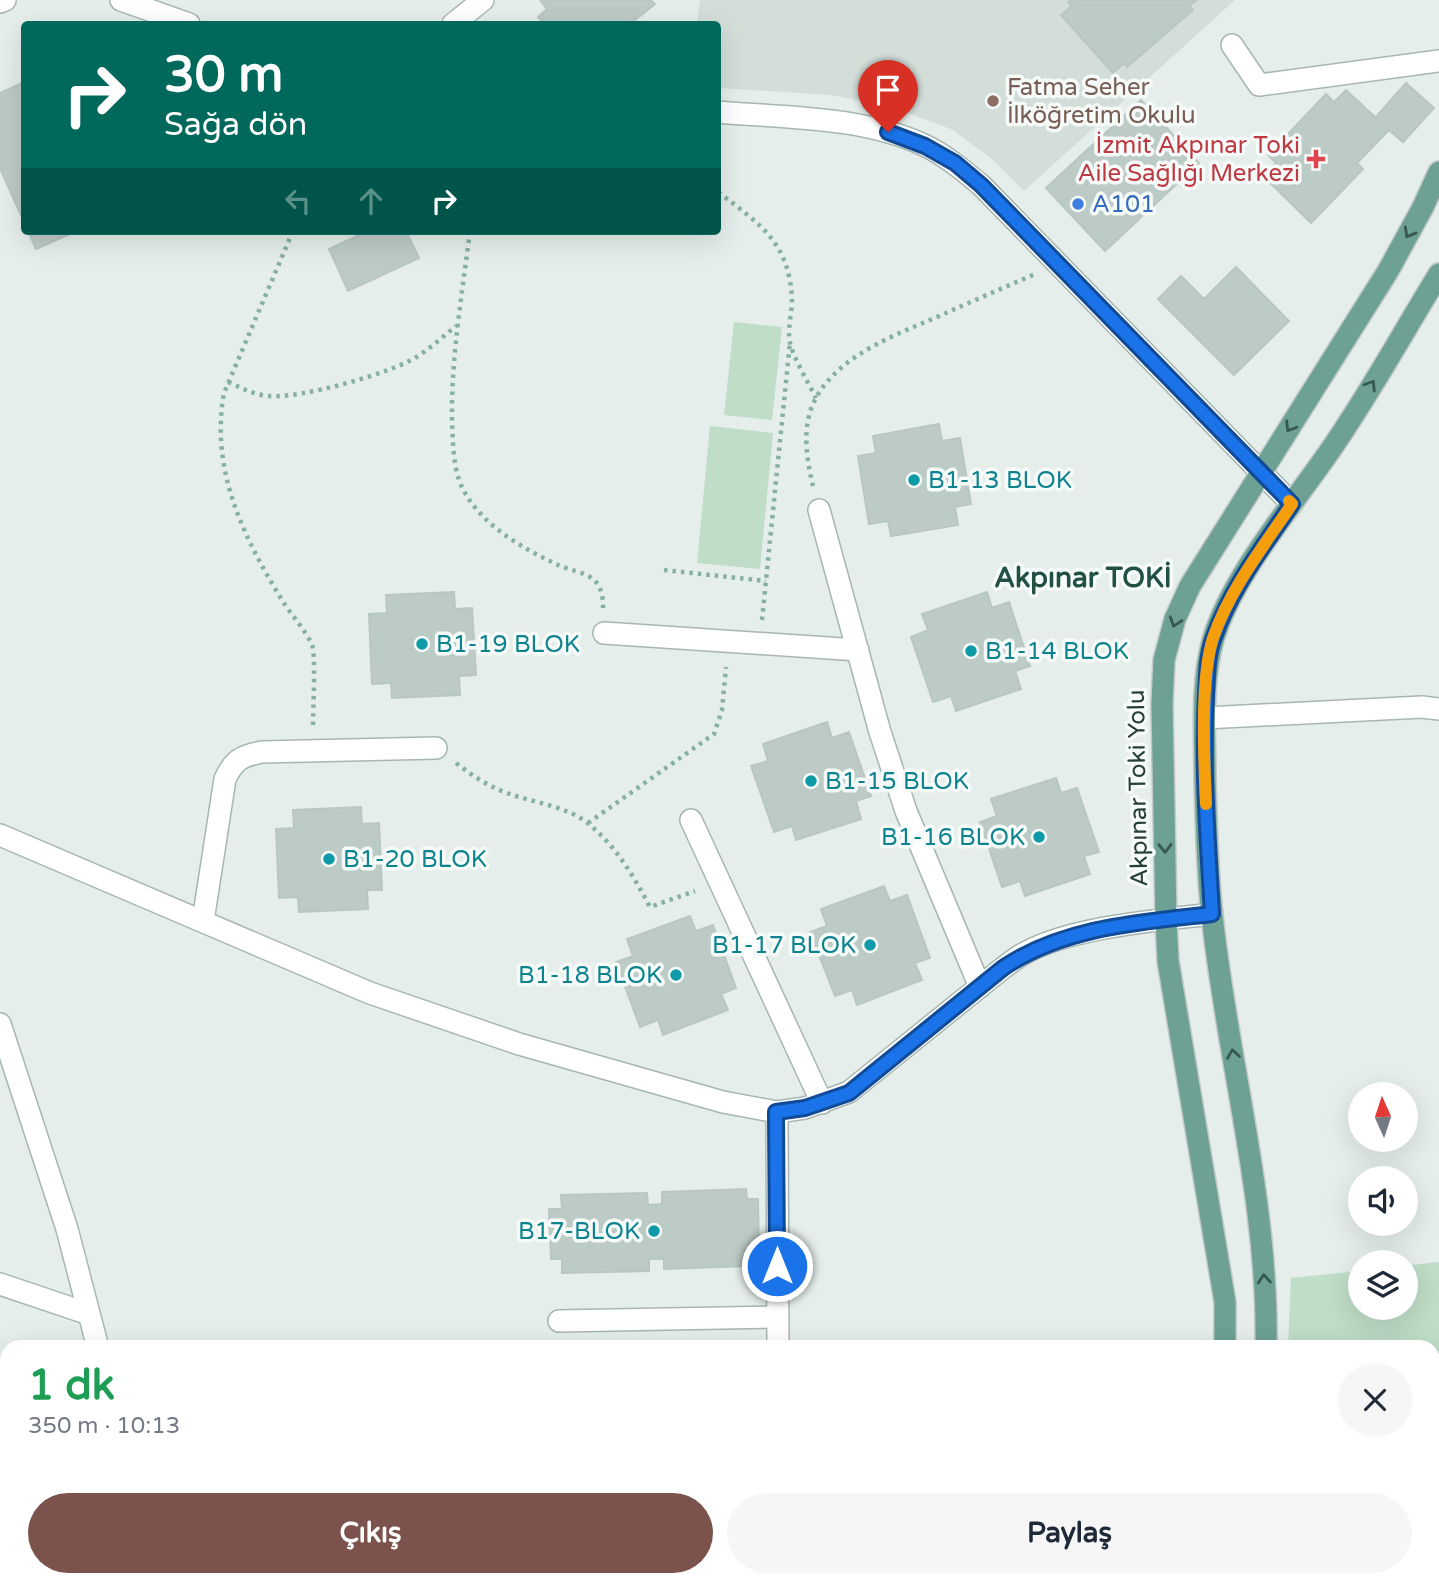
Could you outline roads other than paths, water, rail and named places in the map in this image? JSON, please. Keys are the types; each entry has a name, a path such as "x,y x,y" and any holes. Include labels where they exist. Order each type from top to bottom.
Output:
{"main road":[{"name":"Akpınar Toki Yolu","path":"1225,1340 1225,1302 1168,961 1162,704 1164,660 1175,619 1190,586 1388,271 1439,172"},
{"path":"1266,1340 1265,1281 1250,1162 1212,914 1205,718 1208,667 1213,640 1220,622 1246,571 1329,452 1439,274"}],"street":[{"path":"121,0 156,6 184,21"},
{"path":"457,21 483,0"},
{"path":"1232,45 1259,86 1439,61"},
{"path":"721,112 838,121 888,132 925,146 955,163 981,185 1292,504"},
{"path":"819,510 906,811 980,987"},
{"path":"604,634 858,650"},
{"path":"1205,718 1422,706 1439,709"},
{"path":"203,921 225,779 232,764 247,755 262,752 436,748"},
{"path":"691,820 822,1103"},
{"path":"0,835 370,993 519,1044 723,1102 776,1112 822,1103 849,1093 1026,952 1081,934 1212,914"},
{"path":"0,1024 67,1229 96,1340"},
{"path":"776,1112 778,1340"},
{"path":"0,1284 89,1314"},
{"path":"559,1321 778,1317"}],"place":[{"name":"Fatma Seher İlköğretim Okulu","path":"993,101"},
{"name":"İzmit Akpınar Toki Aile Sağlığı Merkezi","path":"1316,159"},
{"name":"A101","path":"1078,204"},
{"name":"B1-13 BLOK","path":"914,480"},
{"name":"B1-19 BLOK","path":"422,644"},
{"name":"B1-14 BLOK","path":"971,651"},
{"name":"B1-15 BLOK","path":"811,781"},
{"name":"B1-16 BLOK","path":"1039,837"},
{"name":"B1-20 BLOK","path":"329,859"},
{"name":"B1-17 BLOK","path":"870,945"},
{"name":"B1-18 BLOK","path":"676,975"},
{"name":"B17-BLOK","path":"654,1231"}],"district":[{"name":"Akpınar TOKİ","path":"1083,578"}]}
